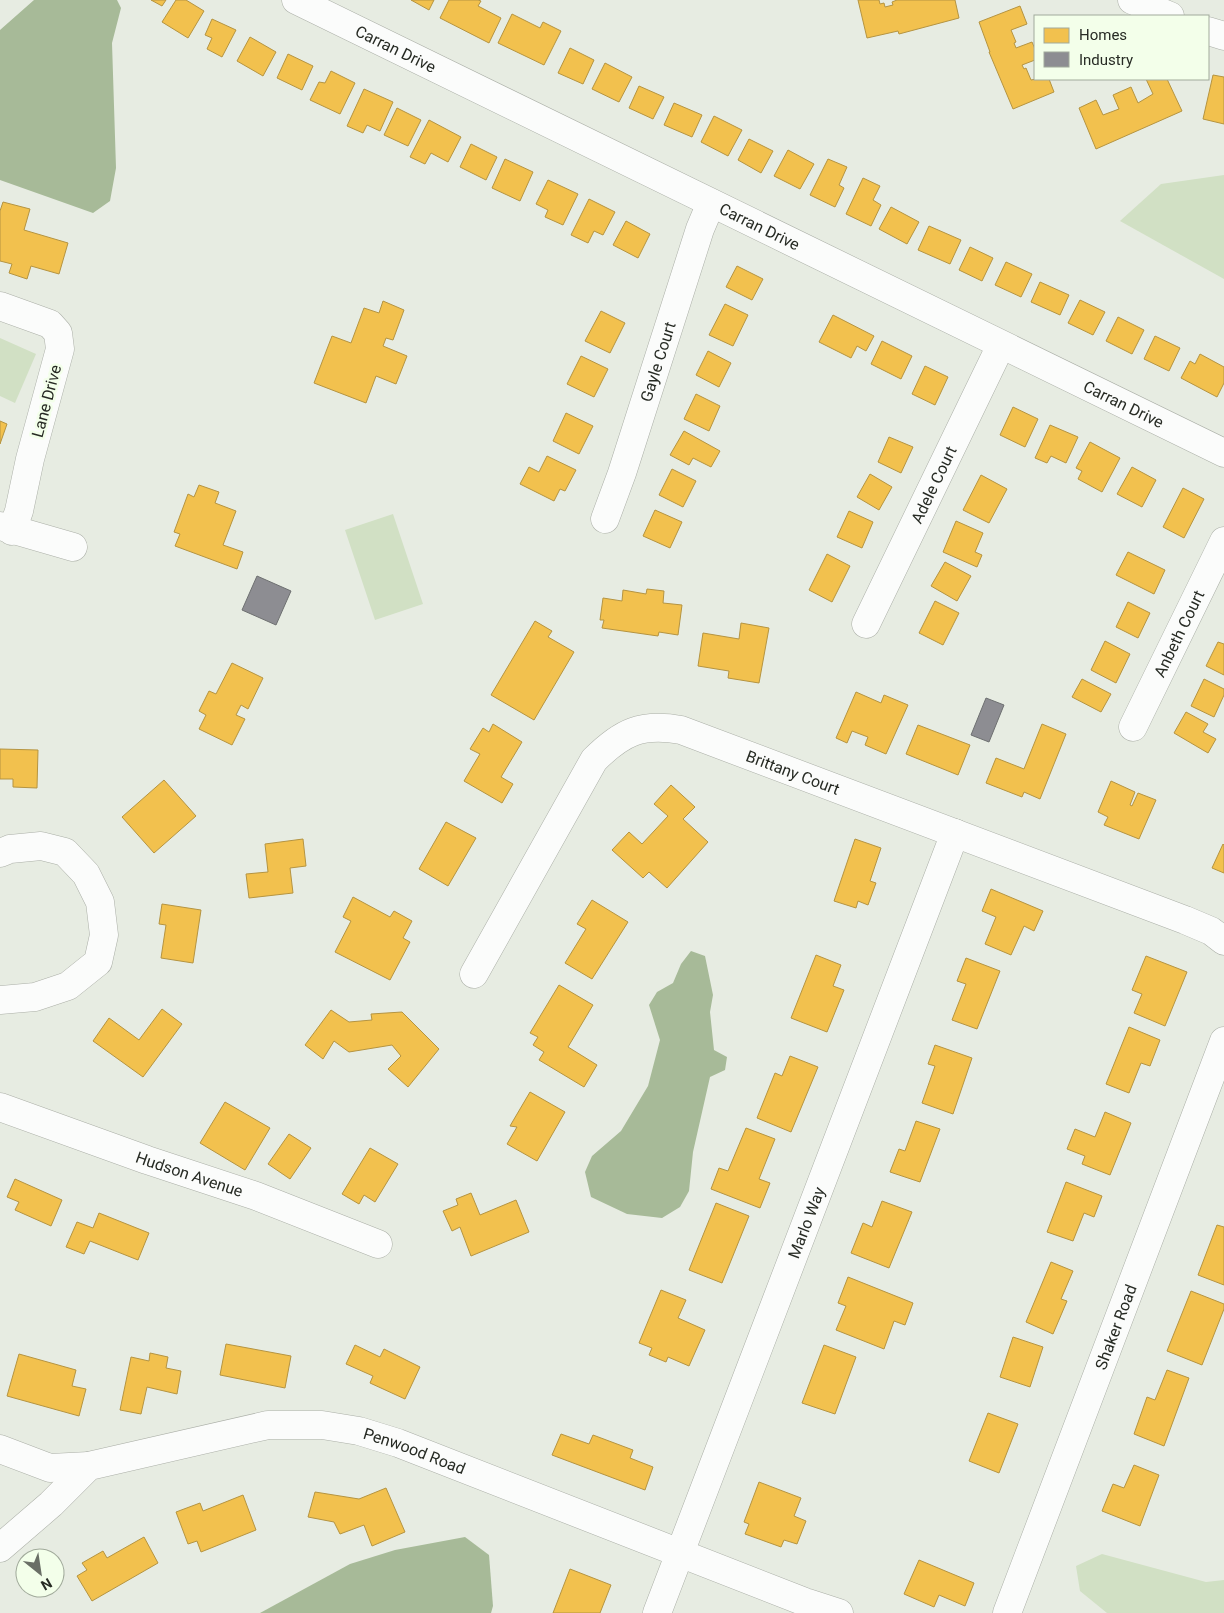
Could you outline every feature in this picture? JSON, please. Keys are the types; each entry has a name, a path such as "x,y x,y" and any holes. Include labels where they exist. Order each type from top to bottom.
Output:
{"street":[{"name":"Carran Drive","path":"296,0 1224,454"},
{"path":"1132,0 1168,15"},
{"path":"1209,31 1224,36"},
{"name":"Gayle Court","path":"605,520 622,473 700,229 711,203"},
{"name":"Lane Drive","path":"0,306 50,324 58,333 60,349 30,459 19,511 6,528"},
{"name":"Adele Court","path":"866,624 1001,345"},
{"path":"6,528 73,547"},
{"name":"Anbeth Court","path":"1133,727 1224,542"},
{"name":"Brittany Court","path":"474,974 594,760 611,743 636,731 653,728 681,730 1185,920 1210,931 1224,941"},
{"name":"Marlo Way","path":"657,1613 954,833"},
{"path":"0,853 10,849 41,846 65,852 86,874 100,902 104,935 98,962 68,986 35,997 0,1000"},
{"name":"Shaker Road","path":"1007,1613 1224,1041"},
{"name":"Hudson Avenue","path":"0,1107 147,1160 256,1196 378,1244"},
{"name":"Penwood Road","path":"0,1449 50,1468 89,1466 268,1425 322,1425 359,1431 398,1443 805,1602 839,1613"},
{"path":"0,1548 51,1504 89,1466"}],"shaded area":[{"path":"34,0 117,0 121,8 112,43 116,168 110,201 93,213 0,180 0,30"},
{"path":"1224,175 1224,279 1120,221 1161,184"},
{"path":"0,338 36,354 15,403 0,396"},
{"path":"393,514 423,604 375,620 345,530"},
{"path":"691,951 705,956 713,995 710,1012 714,1050 727,1057 725,1070 710,1077 693,1152 689,1191 680,1207 662,1218 627,1214 591,1197 585,1172 592,1156 621,1131 648,1086 660,1040 649,1005 657,992 673,983 681,964"},
{"path":"465,1537 489,1555 493,1606 491,1613 260,1613 350,1564 395,1550"},
{"path":"1102,1554 1206,1582 1224,1580 1224,1613 1107,1613 1080,1591 1076,1566"}],"building: Homes":[{"path":"151,0 166,0 162,6"},
{"path":"176,0 186,0 204,11 188,38 162,22"},
{"path":"411,0 434,0 429,10"},
{"path":"449,0 481,1 478,6 501,18 489,43 440,18"},
{"path":"858,0 879,0 880,4 884,3 885,7 893,5 892,2 897,0 955,0 959,18 899,34 898,31 867,38"},
{"path":"1020,6 1027,24 1011,30 1016,42 1014,43 1016,48 1032,42 1034,47 1034,60 1022,65 1024,69 1026,68 1031,80 1049,80 1054,92 1013,109 989,52 979,22"},
{"path":"512,14 540,28 543,22 561,31 544,65 498,43"},
{"path":"212,19 236,30 222,57 207,49 212,38 205,35"},
{"path":"250,37 276,52 263,76 237,61"},
{"path":"570,48 594,60 583,84 558,73"},
{"path":"288,54 313,66 302,90 277,78"},
{"path":"605,63 632,77 619,102 592,89"},
{"path":"331,71 355,83 340,114 310,100 319,82 325,83"},
{"path":"1213,75 1224,77 1224,124 1203,119"},
{"path":"1146,80 1167,80 1182,111 1096,149 1079,108 1096,100 1103,115 1119,109 1113,95 1131,87 1138,103 1153,94"},
{"path":"639,86 664,97 653,119 629,108"},
{"path":"364,89 393,102 380,131 367,125 363,133 347,126"},
{"path":"674,103 702,115 692,137 664,125"},
{"path":"397,108 421,120 408,146 384,135"},
{"path":"714,116 742,130 728,156 701,142"},
{"path":"429,120 461,137 448,162 431,153 425,164 410,157"},
{"path":"749,139 773,151 761,173 738,160"},
{"path":"471,144 497,157 486,180 460,167"},
{"path":"788,150 814,164 800,189 774,176"},
{"path":"505,159 533,172 520,201 492,188"},
{"path":"828,159 847,167 839,185 844,188 835,207 810,195"},
{"path":"863,178 880,186 873,200 881,205 871,226 846,214"},
{"path":"548,180 578,194 563,225 545,217 548,210 536,204"},
{"path":"589,199 615,212 603,235 594,231 588,243 571,235"},
{"path":"3,202 30,209 24,230 68,243 59,274 31,266 27,279 9,273 12,264 0,261 0,211"},
{"path":"891,207 919,222 907,244 879,229"},
{"path":"626,221 650,234 638,258 613,245"},
{"path":"929,226 961,240 950,264 918,250"},
{"path":"970,247 993,258 982,281 959,270"},
{"path":"1006,262 1032,274 1021,297 995,285"},
{"path":"737,266 763,279 752,300 726,287"},
{"path":"1040,282 1069,295 1060,315 1031,302"},
{"path":"1080,300 1105,312 1093,335 1068,323"},
{"path":"383,301 404,310 393,340 386,338 383,346 407,356 396,384 376,376 366,403 314,383 332,336 351,343 364,308 379,313"},
{"path":"725,304 748,315 733,346 709,335"},
{"path":"601,311 625,323 610,353 585,341"},
{"path":"833,315 874,336 866,351 857,346 851,358 819,342"},
{"path":"1118,317 1144,330 1132,354 1106,341"},
{"path":"1155,336 1180,348 1169,371 1144,359"},
{"path":"882,341 912,356 901,379 871,364"},
{"path":"708,351 731,363 719,387 696,375"},
{"path":"1200,354 1224,367 1224,383 1217,397 1181,378 1190,361 1195,364"},
{"path":"581,356 608,369 594,397 567,384"},
{"path":"925,366 948,377 935,405 912,394"},
{"path":"696,394 720,406 709,431 684,419"},
{"path":"1013,407 1038,419 1025,447 1000,435"},
{"path":"566,413 593,426 579,454 553,441"},
{"path":"0,421 7,424 0,444"},
{"path":"1050,425 1078,437 1066,463 1051,456 1047,463 1035,458"},
{"path":"684,431 720,451 711,467 693,458 689,465 670,455"},
{"path":"889,437 913,447 901,473 878,462"},
{"path":"1090,442 1120,458 1102,492 1078,479 1082,471 1076,468"},
{"path":"547,456 576,470 565,491 560,489 554,501 520,484 529,467 539,472"},
{"path":"1132,467 1156,480 1142,507 1117,494"},
{"path":"672,469 696,481 683,507 659,495"},
{"path":"870,474 892,487 879,510 857,497"},
{"path":"981,475 1007,489 989,523 963,510"},
{"path":"199,485 219,492 215,503 236,511 223,545 243,552 237,569 175,546 180,534 174,532 188,494 194,497"},
{"path":"1183,488 1204,499 1184,538 1163,527"},
{"path":"655,510 682,522 670,548 643,536"},
{"path":"849,511 873,522 862,548 837,537"},
{"path":"956,521 983,533 975,552 982,555 977,567 943,552"},
{"path":"1128,552 1165,570 1154,594 1116,575"},
{"path":"827,554 850,566 832,602 809,590"},
{"path":"945,562 971,576 957,601 931,586"},
{"path":"647,589 664,591 663,603 682,605 678,635 659,632 658,636 602,628 604,620 600,620 603,598 622,601 623,590 646,594"},
{"path":"935,601 959,613 943,645 919,633"},
{"path":"1128,602 1150,613 1138,638 1116,627"},
{"path":"535,621 552,631 548,637 574,652 534,720 491,695"},
{"path":"741,623 769,628 759,683 728,678 729,671 698,666 703,633 739,639"},
{"path":"1105,641 1130,654 1116,683 1091,670"},
{"path":"1218,642 1224,644 1224,675 1206,666"},
{"path":"232,663 263,678 248,709 241,705 236,715 245,719 232,745 199,729 206,715 199,711 209,691 216,694"},
{"path":"1082,679 1111,694 1101,712 1072,697"},
{"path":"1204,679 1224,689 1224,695 1214,717 1191,706"},
{"path":"856,692 881,703 884,695 908,705 886,754 865,745 868,737 852,731 847,743 836,738"},
{"path":"1186,712 1208,724 1203,732 1216,739 1208,753 1174,733"},
{"path":"493,724 522,742 501,777 513,784 502,803 464,781 480,754 470,749 483,728 489,732"},
{"path":"1042,724 1066,734 1040,799 1024,792 1022,797 986,783 996,758 1024,769"},
{"path":"918,725 970,745 958,775 906,754"},
{"path":"0,749 38,750 37,788 13,787 13,779 0,779"},
{"path":"164,780 196,816 154,853 122,817"},
{"path":"1111,781 1135,792 1130,805 1132,806 1138,793 1156,800 1139,839 1104,825 1108,817 1098,812"},
{"path":"671,785 695,807 683,819 708,842 667,888 649,872 643,878 612,850 629,832 642,844 668,816 654,804"},
{"path":"446,822 476,838 448,886 419,869"},
{"path":"303,839 306,866 290,868 293,893 249,898 246,874 268,872 265,844"},
{"path":"855,839 881,848 870,881 876,883 868,905 858,901 856,908 834,901"},
{"path":"1224,845 1224,873 1212,868"},
{"path":"991,889 1043,911 1034,931 1024,926 1011,955 985,944 996,917 982,911"},
{"path":"353,897 390,917 394,911 412,921 403,938 410,942 390,980 335,952 351,921 343,917"},
{"path":"592,900 628,922 592,979 565,963 586,929 577,924"},
{"path":"162,904 201,910 193,963 161,958 166,925 159,924"},
{"path":"816,955 841,965 833,986 844,990 827,1032 791,1018"},
{"path":"1146,956 1187,972 1165,1026 1134,1013 1142,994 1132,990"},
{"path":"966,958 1000,971 977,1029 952,1020 966,984 957,981"},
{"path":"559,985 593,1005 568,1047 597,1065 584,1087 539,1060 544,1052 533,1045 538,1037 530,1033"},
{"path":"162,1009 182,1024 143,1077 93,1041 109,1018 139,1040"},
{"path":"331,1010 349,1022 372,1020 371,1014 402,1012 439,1049 408,1087 388,1069 401,1056 392,1045 349,1052 334,1041 323,1059 305,1045"},
{"path":"1129,1027 1160,1040 1150,1066 1141,1063 1129,1093 1106,1084"},
{"path":"935,1045 972,1058 953,1114 922,1103 935,1066 928,1064"},
{"path":"790,1056 818,1067 791,1132 757,1118 775,1073 782,1076"},
{"path":"530,1092 565,1112 537,1161 507,1144 517,1127 510,1126"},
{"path":"225,1102 270,1128 245,1170 200,1143"},
{"path":"1105,1112 1131,1123 1110,1175 1082,1164 1085,1156 1067,1149 1075,1129 1095,1137"},
{"path":"916,1121 940,1129 920,1182 890,1172 899,1149 905,1151"},
{"path":"746,1128 775,1139 759,1179 770,1183 760,1208 711,1189 719,1168 728,1171"},
{"path":"289,1134 311,1148 290,1179 268,1164"},
{"path":"370,1148 398,1164 375,1202 364,1195 359,1204 342,1194"},
{"path":"15,1179 62,1200 51,1226 15,1210 19,1202 7,1197"},
{"path":"1066,1182 1102,1196 1094,1217 1084,1213 1073,1241 1047,1232"},
{"path":"471,1193 480,1215 516,1200 529,1232 471,1256 460,1227 452,1231 443,1211 458,1205 456,1199"},
{"path":"882,1201 912,1212 889,1268 851,1253 863,1223 872,1227"},
{"path":"716,1203 749,1216 722,1283 689,1270"},
{"path":"99,1213 149,1233 138,1260 90,1241 84,1254 66,1247 77,1222 93,1228"},
{"path":"1217,1225 1224,1227 1224,1285 1198,1275"},
{"path":"1051,1262 1073,1271 1061,1299 1067,1301 1053,1334 1026,1322"},
{"path":"848,1277 913,1303 905,1325 894,1321 884,1349 836,1330 846,1306 838,1303"},
{"path":"661,1290 686,1300 678,1318 705,1330 689,1366 668,1357 666,1362 649,1355 652,1348 639,1343"},
{"path":"1191,1291 1224,1304 1224,1309 1202,1365 1167,1351"},
{"path":"1013,1337 1043,1347 1030,1387 1000,1377"},
{"path":"226,1344 291,1356 285,1388 220,1375"},
{"path":"355,1345 380,1357 384,1349 420,1367 405,1399 370,1383 373,1376 346,1364"},
{"path":"824,1345 856,1357 835,1414 802,1403"},
{"path":"150,1353 168,1357 166,1368 181,1371 177,1394 147,1387 141,1414 120,1410 131,1357 149,1361"},
{"path":"19,1354 76,1370 72,1386 86,1389 79,1416 7,1396"},
{"path":"1167,1370 1189,1378 1164,1446 1134,1434 1147,1397 1155,1400"},
{"path":"988,1413 1018,1424 999,1473 969,1461"},
{"path":"561,1434 589,1444 593,1435 633,1450 630,1458 653,1467 645,1490 552,1455"},
{"path":"1134,1465 1159,1475 1140,1526 1102,1511 1113,1484 1124,1488"},
{"path":"759,1482 801,1498 794,1516 806,1521 797,1544 784,1540 781,1547 745,1534 749,1524 744,1522"},
{"path":"386,1488 405,1532 372,1546 364,1525 340,1534 334,1522 308,1517 315,1492 359,1499"},
{"path":"243,1495 256,1530 201,1552 197,1541 188,1544 176,1512 200,1503 203,1511"},
{"path":"144,1537 158,1563 92,1601 77,1576 87,1570 82,1563 103,1551 107,1558"},
{"path":"919,1560 974,1583 965,1606 939,1595 934,1607 904,1594"},
{"path":"570,1569 611,1585 600,1613 553,1613"}],"building: Industry":[{"path":"257,576 291,591 276,625 242,610"},
{"path":"986,698 1004,705 989,742 971,735"}]}
